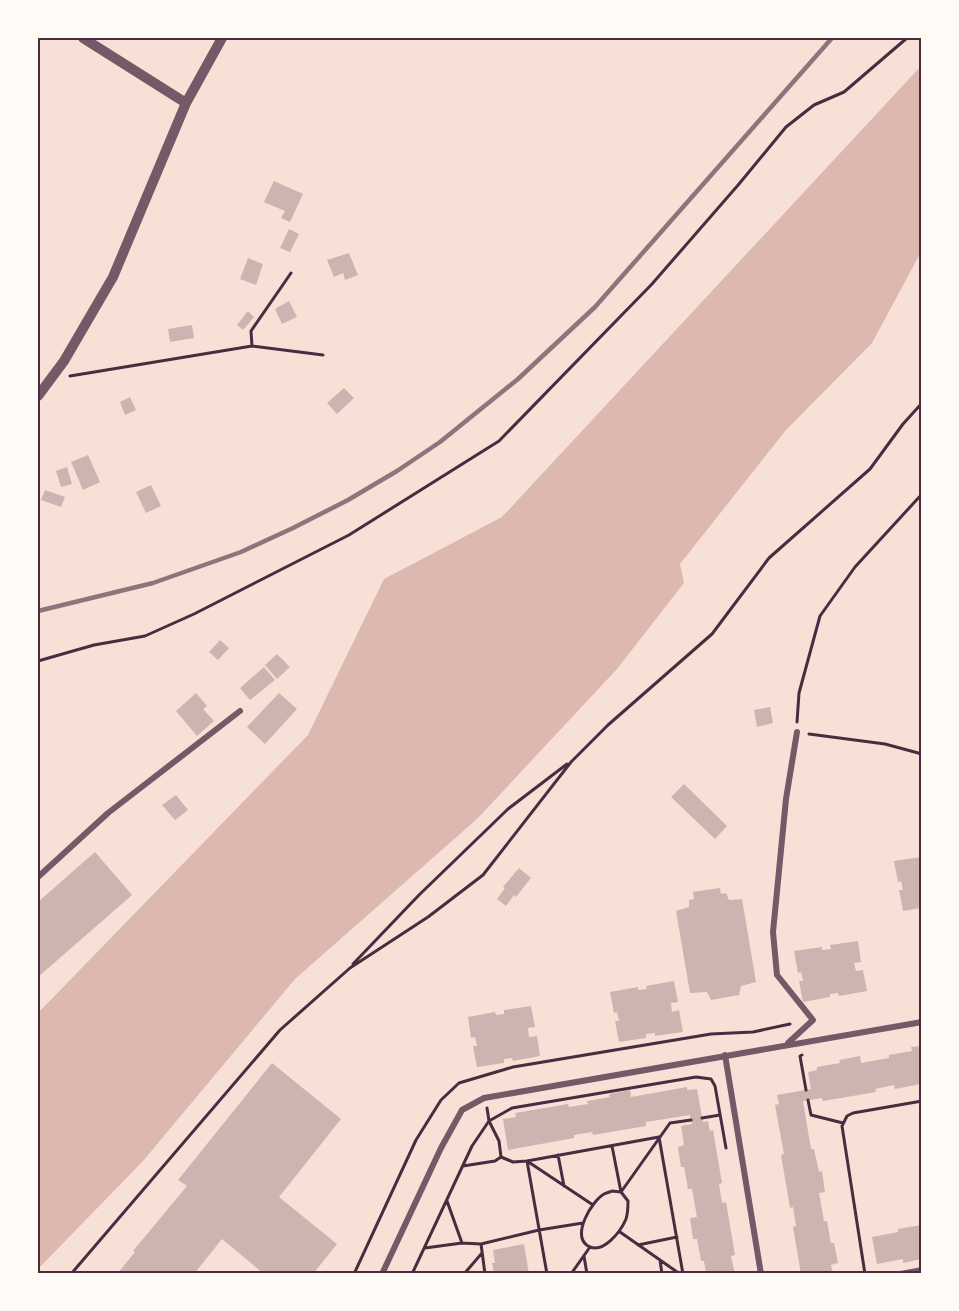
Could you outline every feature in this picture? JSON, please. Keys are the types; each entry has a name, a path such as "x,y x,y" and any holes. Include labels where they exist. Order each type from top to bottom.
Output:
{"street":[{"path":"38,396 64,361 114,277 186,104 222,38"},
{"path":"88,39 186,104"},
{"path":"38,877 108,813 240,711"},
{"path":"788,1044 813,1020 777,975 773,932 786,799 797,732"},
{"path":"382,1274 441,1148 462,1110 484,1098 921,1022"},
{"path":"725,1055 760,1274"}],"lane":[{"path":"895,1274 921,1269"}],"path":[{"path":"38,661 94,645 145,636 194,614 349,535 499,441 603,336 688,242 786,127 814,105 844,92 907,38"},
{"path":"252,345 251,331 291,273"},
{"path":"51,379 252,345 323,355"},
{"path":"350,968 428,917 483,875 571,762 608,725 712,634 769,558 870,469 921,403"},
{"path":"921,494 855,567 820,616 799,693 797,732 885,744 921,754"},
{"path":"71,1274 280,1030 350,968 419,896 508,809 571,762"},
{"path":"354,1274 416,1140 441,1100 459,1083 513,1067 711,1034 753,1032 813,1020"},
{"path":"800,1056 806,1090"},
{"path":"412,1274 478,1136 489,1121 512,1108 696,1077 711,1079 716,1091 726,1149"},
{"path":"484,1098 489,1121 500,1141 501,1157"},
{"path":"808,1100 811,1115 843,1123"},
{"path":"866,1274 842,1130 843,1123 847,1116 853,1113 921,1101"},
{"path":"702,1118 720,1115"},
{"path":"621,1192 670,1123 691,1120"},
{"path":"501,1157 513,1162 527,1161 659,1137"},
{"path":"659,1137 681,1274"},
{"path":"612,1146 621,1192 628,1201 628,1212 619,1231 607,1243 599,1247 590,1247 585,1244 582,1236 583,1223 593,1205 603,1195 612,1191 621,1192"},
{"path":"558,1155 564,1186"},
{"path":"463,1166 495,1161 501,1157"},
{"path":"527,1161 593,1205"},
{"path":"527,1161 547,1274"},
{"path":"447,1199 462,1243"},
{"path":"424,1248 462,1243 481,1244 539,1230 583,1223"},
{"path":"619,1231 681,1274"},
{"path":"638,1245 676,1237"},
{"path":"481,1244 485,1274"},
{"path":"571,1274 590,1247"},
{"path":"464,1274 482,1254"},
{"path":"584,1256 587,1274"},
{"path":"660,1260 662,1274"}],"shaded area":[{"path":"921,66 921,252 872,343 786,430 680,564 684,583 617,669 477,819 295,979 143,1161 38,1269 38,1013 308,735 384,579 502,517"}],"building":[{"path":"274,181 303,194 290,222 281,218 285,211 264,202"},
{"path":"289,229 299,234 290,252 280,248"},
{"path":"349,253 358,275 345,280 343,273 334,277 327,260"},
{"path":"248,258 263,264 256,285 240,279"},
{"path":"289,301 297,317 282,324 275,309"},
{"path":"248,311 254,317 243,330 237,325"},
{"path":"192,325 194,338 170,342 168,329"},
{"path":"344,388 354,398 337,414 327,403"},
{"path":"130,397 136,410 125,415 120,402"},
{"path":"88,455 100,482 83,490 71,462"},
{"path":"67,467 72,484 61,487 56,471"},
{"path":"151,485 161,506 146,513 136,492"},
{"path":"45,490 65,497 61,507 41,500"},
{"path":"220,640 229,648 218,660 209,652"},
{"path":"277,654 290,667 277,679 265,665"},
{"path":"264,667 275,680 250,700 240,688"},
{"path":"196,693 207,706 203,709 214,721 197,736 176,711"},
{"path":"279,693 297,709 265,744 247,727"},
{"path":"770,707 773,723 757,727 754,710"},
{"path":"684,784 727,826 715,839 671,797"},
{"path":"176,795 188,810 175,820 162,805"},
{"path":"95,852 132,895 38,977 38,902"},
{"path":"921,857 921,908 903,911 899,890 903,890 901,881 898,882 894,861"},
{"path":"519,868 531,878 506,906 497,899 505,888 503,887"},
{"path":"720,888 721,894 726,893 729,900 742,899 756,982 741,986 739,995 711,1000 707,992 690,993 676,911 689,907 689,900 694,899 693,892"},
{"path":"858,941 861,962 854,963 856,971 863,970 867,991 839,996 838,993 830,994 830,997 803,1002 799,981 803,981 801,972 798,973 794,951 822,947 822,950 831,949 830,945"},
{"path":"674,981 678,1002 671,1003 672,1012 679,1010 683,1032 655,1036 655,1033 646,1034 646,1038 619,1042 615,1021 619,1021 617,1012 614,1013 610,992 638,987 638,990 647,989 646,986"},
{"path":"531,1006 535,1027 528,1028 529,1037 537,1036 540,1056 513,1061 512,1058 504,1059 504,1063 477,1067 473,1046 477,1046 475,1037 471,1038 468,1017 495,1012 496,1015 504,1014 504,1010"},
{"path":"921,1046 921,1084 895,1089 894,1085 875,1089 876,1092 823,1101 822,1098 803,1101 811,1149 814,1149 819,1172 822,1171 825,1192 819,1193 824,1221 827,1221 838,1263 831,1265 833,1274 801,1274 793,1227 796,1226 793,1207 790,1208 781,1155 784,1154 775,1105 779,1104 777,1095 811,1089 808,1072 817,1070 817,1067 840,1063 839,1060 860,1056 861,1063 889,1058 889,1055 912,1051 911,1047"},
{"path":"272,1063 341,1119 279,1197 337,1244 313,1274 264,1274 222,1239 194,1274 117,1274 187,1186 178,1180"},
{"path":"687,1087 687,1090 697,1089 703,1122 708,1121 710,1131 713,1130 722,1183 719,1184 722,1203 726,1202 735,1255 731,1256 735,1274 706,1274 697,1239 693,1239 690,1218 697,1217 692,1189 688,1189 678,1147 684,1145 681,1126 692,1124 690,1115 646,1122 646,1126 593,1135 592,1132 574,1135 574,1138 508,1150 503,1119 516,1117 515,1113 568,1104 569,1107 588,1104 587,1101 610,1097 609,1094 630,1090 631,1097"},
{"path":"921,1225 921,1259 903,1263 903,1259 877,1264 872,1237"},
{"path":"524,1244 529,1274 494,1274 493,1250"}],"railway":[{"path":"38,611 153,583 241,552 348,500 440,442 518,379 595,307 832,38"}]}
